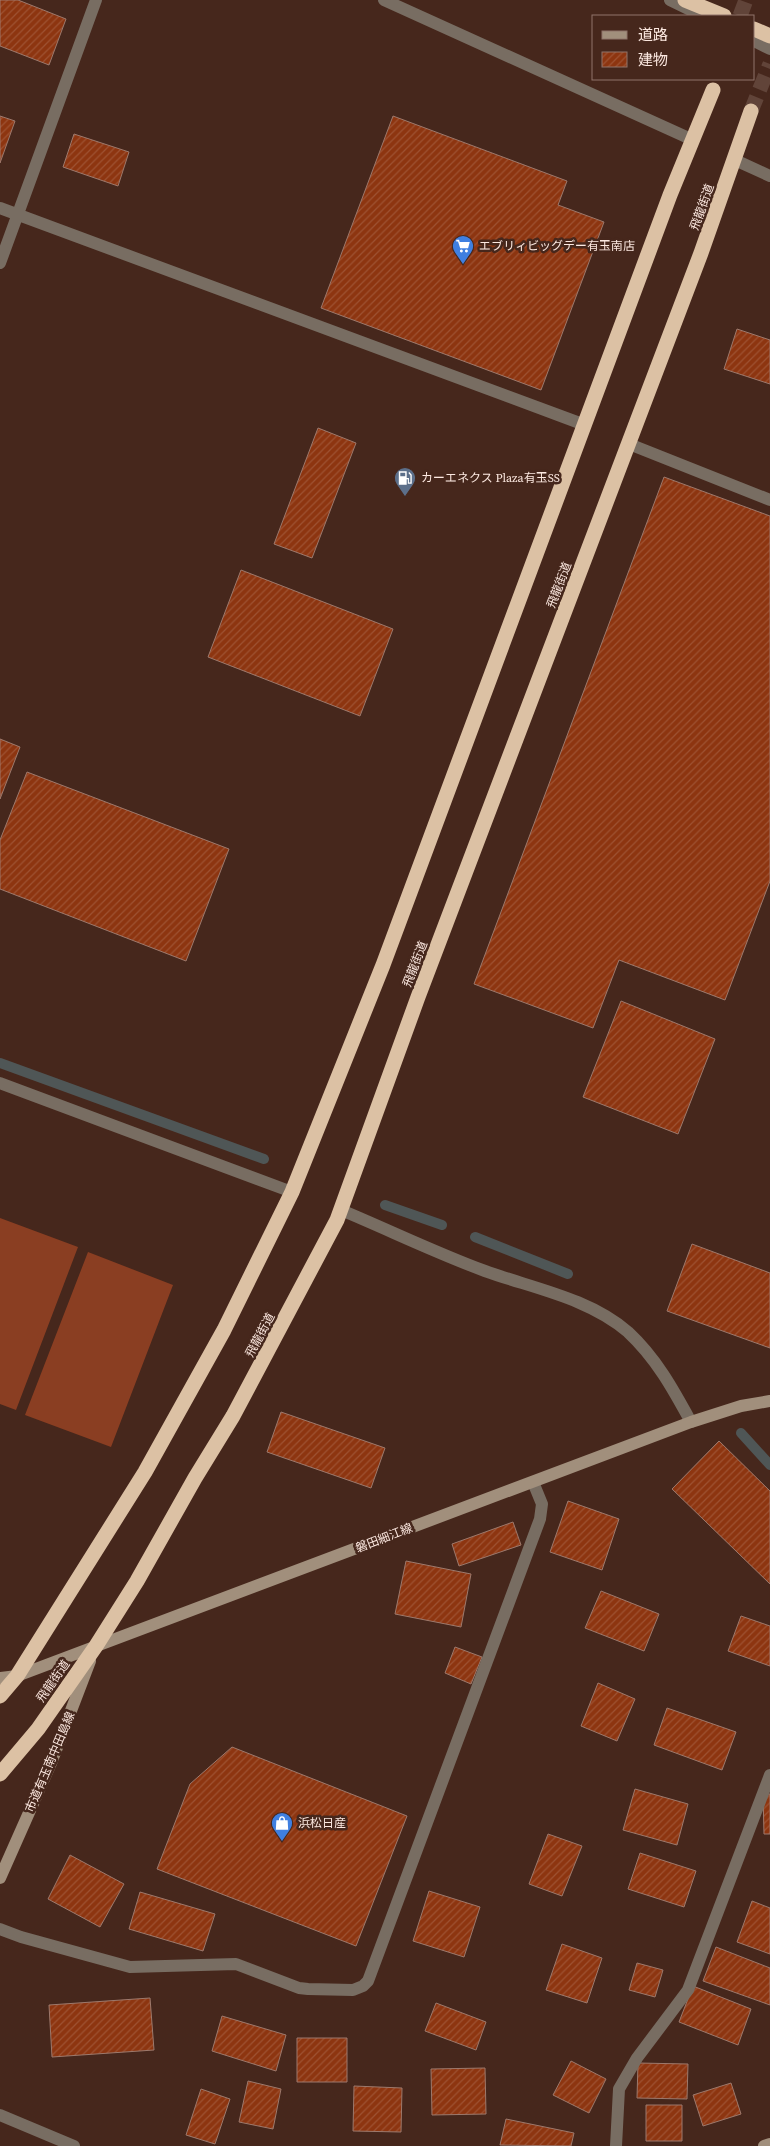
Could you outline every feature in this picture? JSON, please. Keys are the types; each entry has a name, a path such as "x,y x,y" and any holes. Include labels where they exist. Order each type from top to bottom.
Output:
{"highway":[{"path":"685,0 722,15"},
{"path":"755,29 770,36"},
{"path":"0,1696 17,1676 145,1472 224,1330 294,1186 383,965 670,195 713,90"},
{"name":"飛龍街道","path":"0,1774 38,1729 96,1646 137,1581 270,1349 344,1204 418,997 629,444 752,111"}],"main road":[{"name":"磐田細江線","path":"0,1678 17,1676 691,1422 742,1406 770,1402"},
{"name":"市道有玉南中田島線","path":"0,1878 51,1763 96,1646"},
{"path":"764,2146 770,2144"}],"street":[{"path":"0,263 96,0"},
{"path":"384,0 693,140"},
{"path":"670,0 701,15"},
{"path":"755,42 770,49"},
{"path":"735,160 770,176"},
{"path":"0,208 585,425"},
{"path":"629,444 770,500"},
{"path":"0,1083 294,1186"},
{"path":"344,1204 486,1271 566,1298 610,1319 627,1331 661,1369 691,1422"},
{"path":"0,1929 21,1937 130,1967 236,1964 299,1988 353,1990 363,1986 368,1981 540,1519 542,1504 533,1482"},
{"path":"616,2146 619,2089 637,2058 688,1990 770,1775"},
{"path":"0,2114 74,2146"}],"shaded area":[{"path":"0,1218 78,1247 16,1410 0,1404"},
{"path":"88,1252 173,1285 111,1447 25,1415"}],"building":[{"path":"0,0 18,0 66,19 49,65 0,46"},
{"path":"0,116 15,121 0,163"},
{"name":"エブリィビッグデー有玉南店","path":"393,116 567,181 558,205 604,222 541,390 321,308"},
{"path":"74,134 129,152 118,186 63,167"},
{"path":"737,329 770,340 770,384 724,369"},
{"path":"318,428 356,443 312,558 274,544"},
{"path":"664,477 770,516 770,881 725,1000 619,960 593,1028 474,984"},
{"path":"241,570 393,629 360,716 208,657"},
{"path":"0,739 20,747 0,799"},
{"path":"27,772 229,849 186,961 0,889 0,840"},
{"path":"621,1001 715,1039 678,1134 583,1097"},
{"path":"692,1244 770,1273 770,1348 667,1311"},
{"path":"281,1412 385,1448 371,1488 267,1452"},
{"path":"719,1441 770,1491 770,1584 672,1489"},
{"path":"568,1501 619,1519 602,1570 550,1552"},
{"path":"513,1522 521,1545 459,1566 452,1544"},
{"path":"406,1561 471,1574 461,1627 395,1614"},
{"path":"601,1591 659,1614 644,1651 585,1628"},
{"path":"741,1616 770,1626 770,1666 728,1651"},
{"path":"455,1647 482,1657 471,1684 445,1673"},
{"path":"598,1683 635,1699 617,1741 581,1726"},
{"path":"667,1708 736,1732 722,1770 654,1745"},
{"name":"浜松日産","path":"232,1747 407,1816 356,1946 157,1869 190,1784"},
{"path":"635,1789 688,1804 677,1845 623,1830"},
{"path":"763,1794 770,1794 770,1834 764,1834"},
{"path":"548,1834 582,1846 562,1896 529,1884"},
{"path":"640,1853 696,1871 684,1907 628,1889"},
{"path":"70,1855 124,1884 100,1927 48,1899"},
{"path":"429,1891 480,1907 464,1957 413,1941"},
{"path":"140,1892 215,1914 203,1951 129,1929"},
{"path":"752,1901 770,1908 770,1954 737,1942"},
{"path":"562,1944 602,1958 587,2003 546,1990"},
{"path":"716,1947 770,1968 770,2005 703,1981"},
{"path":"637,1963 663,1970 655,1997 629,1990"},
{"path":"693,1986 751,2009 738,2045 679,2022"},
{"path":"150,1998 154,2050 52,2057 49,2005"},
{"path":"436,2003 486,2022 476,2050 425,2031"},
{"path":"222,2016 286,2035 276,2071 212,2051"},
{"path":"297,2038 347,2038 347,2082 297,2082"},
{"path":"571,2061 606,2079 589,2113 553,2095"},
{"path":"638,2063 688,2064 687,2099 637,2098"},
{"path":"485,2068 486,2114 432,2115 431,2069"},
{"path":"248,2081 281,2089 273,2129 239,2122"},
{"path":"731,2083 741,2114 703,2126 693,2095"},
{"path":"354,2086 402,2088 401,2132 353,2131"},
{"path":"201,2089 230,2099 215,2144 186,2135"},
{"path":"646,2105 682,2105 682,2141 646,2141"},
{"path":"506,2119 574,2133 571,2146 500,2145"}],"waterway":[{"path":"0,1063 264,1159"},
{"path":"385,1205 442,1225"},
{"path":"475,1237 568,1274"},
{"path":"741,1433 770,1465"}],"tunnel":[{"path":"740,15 746,0"},
{"path":"751,111 770,64"}],"place":[{"name":"エブリィビッグデー有玉南店","path":"463,265"},
{"name":"カーエネクス Plaza有玉SS","path":"405,497"},
{"name":"浜松日産","path":"282,1842"}]}
